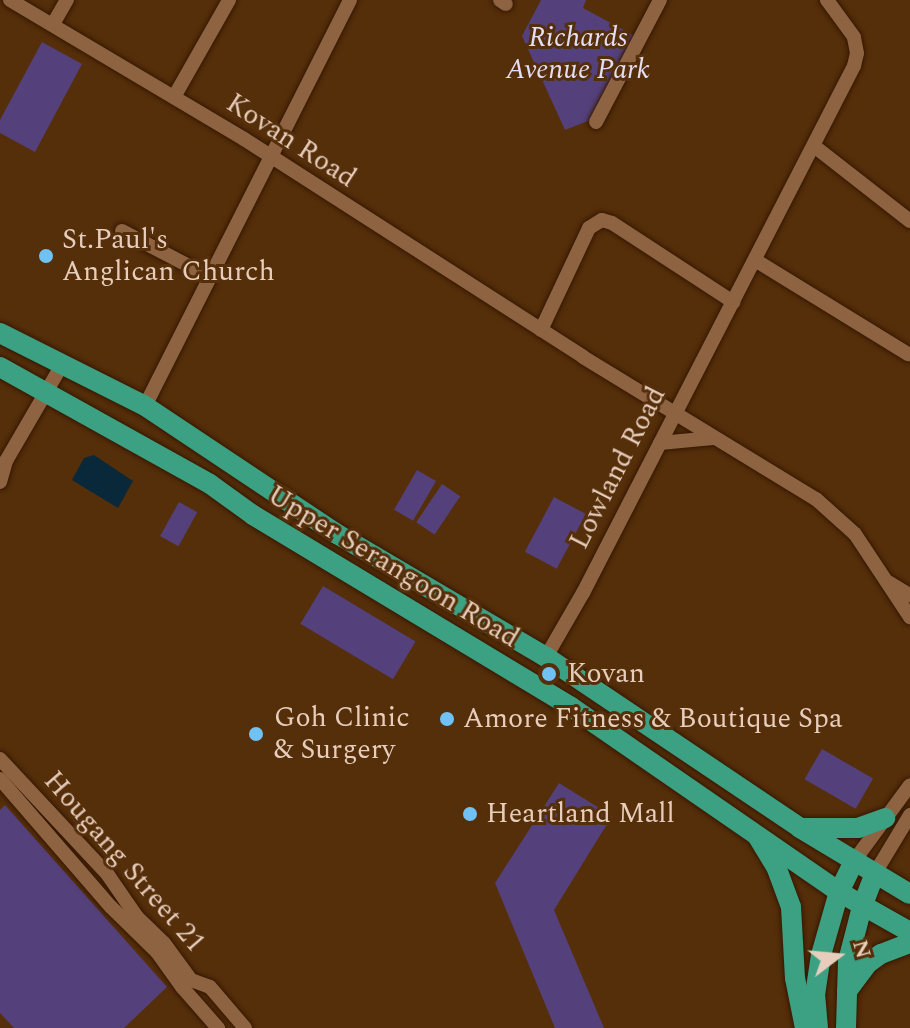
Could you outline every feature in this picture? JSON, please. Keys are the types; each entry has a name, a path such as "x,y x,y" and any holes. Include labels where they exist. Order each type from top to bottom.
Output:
{"main road":[{"name":"Upper Serangoon Road","path":"0,333 145,406 337,534 546,657 800,828 910,894"},
{"name":"Upper Serangoon Road","path":"0,367 210,484 264,523 559,700 839,892 910,932"},
{"path":"800,828 858,828 885,818"},
{"path":"755,832 777,869 791,907 795,978 805,1028"},
{"path":"818,1028 815,995 821,955 839,892 854,861"},
{"path":"846,1028 848,961 862,907 875,873"},
{"path":"847,991 867,964 881,954 910,943"}],"street":[{"name":"Kovan Road","path":"10,0 174,97 675,414 830,508 855,534 910,617"},
{"path":"53,24 67,0"},
{"path":"174,97 229,0"},
{"path":"145,406 350,0"},
{"path":"596,122 660,0"},
{"name":"Lowland Road","path":"546,657 814,146 857,53 851,30 827,0"},
{"path":"814,146 910,221"},
{"path":"541,330 589,228 599,221 612,223 733,302"},
{"path":"122,231 210,277"},
{"path":"755,260 908,354"},
{"path":"0,482 3,463 63,363"},
{"path":"660,443 717,438"},
{"name":"Kovan Road","path":"888,582 910,595"},
{"name":"Hougang Street 21","path":"0,759 108,875 137,917 164,943 191,980 210,987 245,1028"},
{"name":"Hougang Street 21","path":"0,779 111,907 157,952 182,987 218,1028"},
{"path":"854,861 910,785"},
{"path":"875,873 910,815"}],"green space":[{"name":"Richards Avenue Park","path":"541,0 586,0 583,8 637,37 593,119 565,130 522,36"},
{"path":"42,42 82,64 35,152 0,133 0,120"},
{"path":"417,470 436,481 413,521 394,510"},
{"path":"442,484 460,496 435,534 416,522"},
{"path":"554,497 586,514 557,569 525,552"},
{"path":"179,502 197,512 178,546 160,536"},
{"path":"323,586 416,642 393,679 300,624"},
{"path":"822,749 873,778 856,809 804,779"},
{"path":"559,783 612,816 554,910 604,1028 555,1028 495,883"},
{"path":"5,805 167,987 124,1028 14,1028 0,1013 0,810"}],"water":[{"path":"94,455 133,481 118,508 72,480 84,458"}],"place":[{"name":"St.Paul's Anglican Church","path":"46,256"},
{"name":"Kovan","path":"549,674"},
{"name":"Amore Fitness & Boutique Spa","path":"447,719"},
{"name":"Goh Clinic & Surgery","path":"256,734"},
{"name":"Heartland Mall","path":"470,814"}]}
